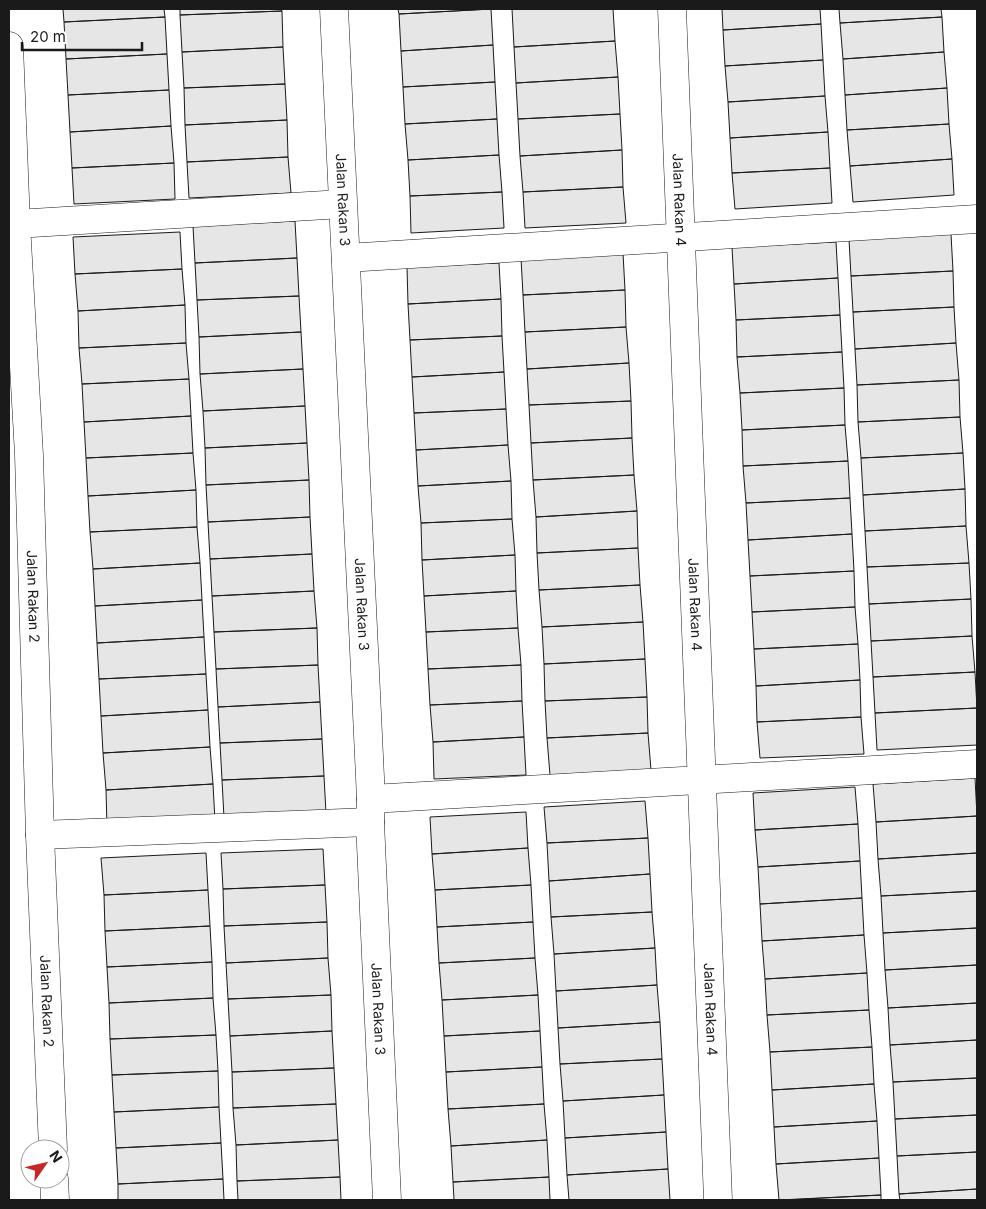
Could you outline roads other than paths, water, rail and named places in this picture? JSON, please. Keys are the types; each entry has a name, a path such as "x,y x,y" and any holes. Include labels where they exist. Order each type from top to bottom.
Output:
{"street":[{"name":"Jalan Rakan 3","path":"334,9 387,1200"},
{"name":"Jalan Rakan 4","path":"672,9 718,1200"},
{"name":"Jalan Rakan 2","path":"9,46 11,152 16,224 19,454 40,835 53,1139"},
{"path":"16,224 342,204"},
{"path":"346,258 977,219"},
{"path":"40,835 370,810 702,780 977,764"}]}
